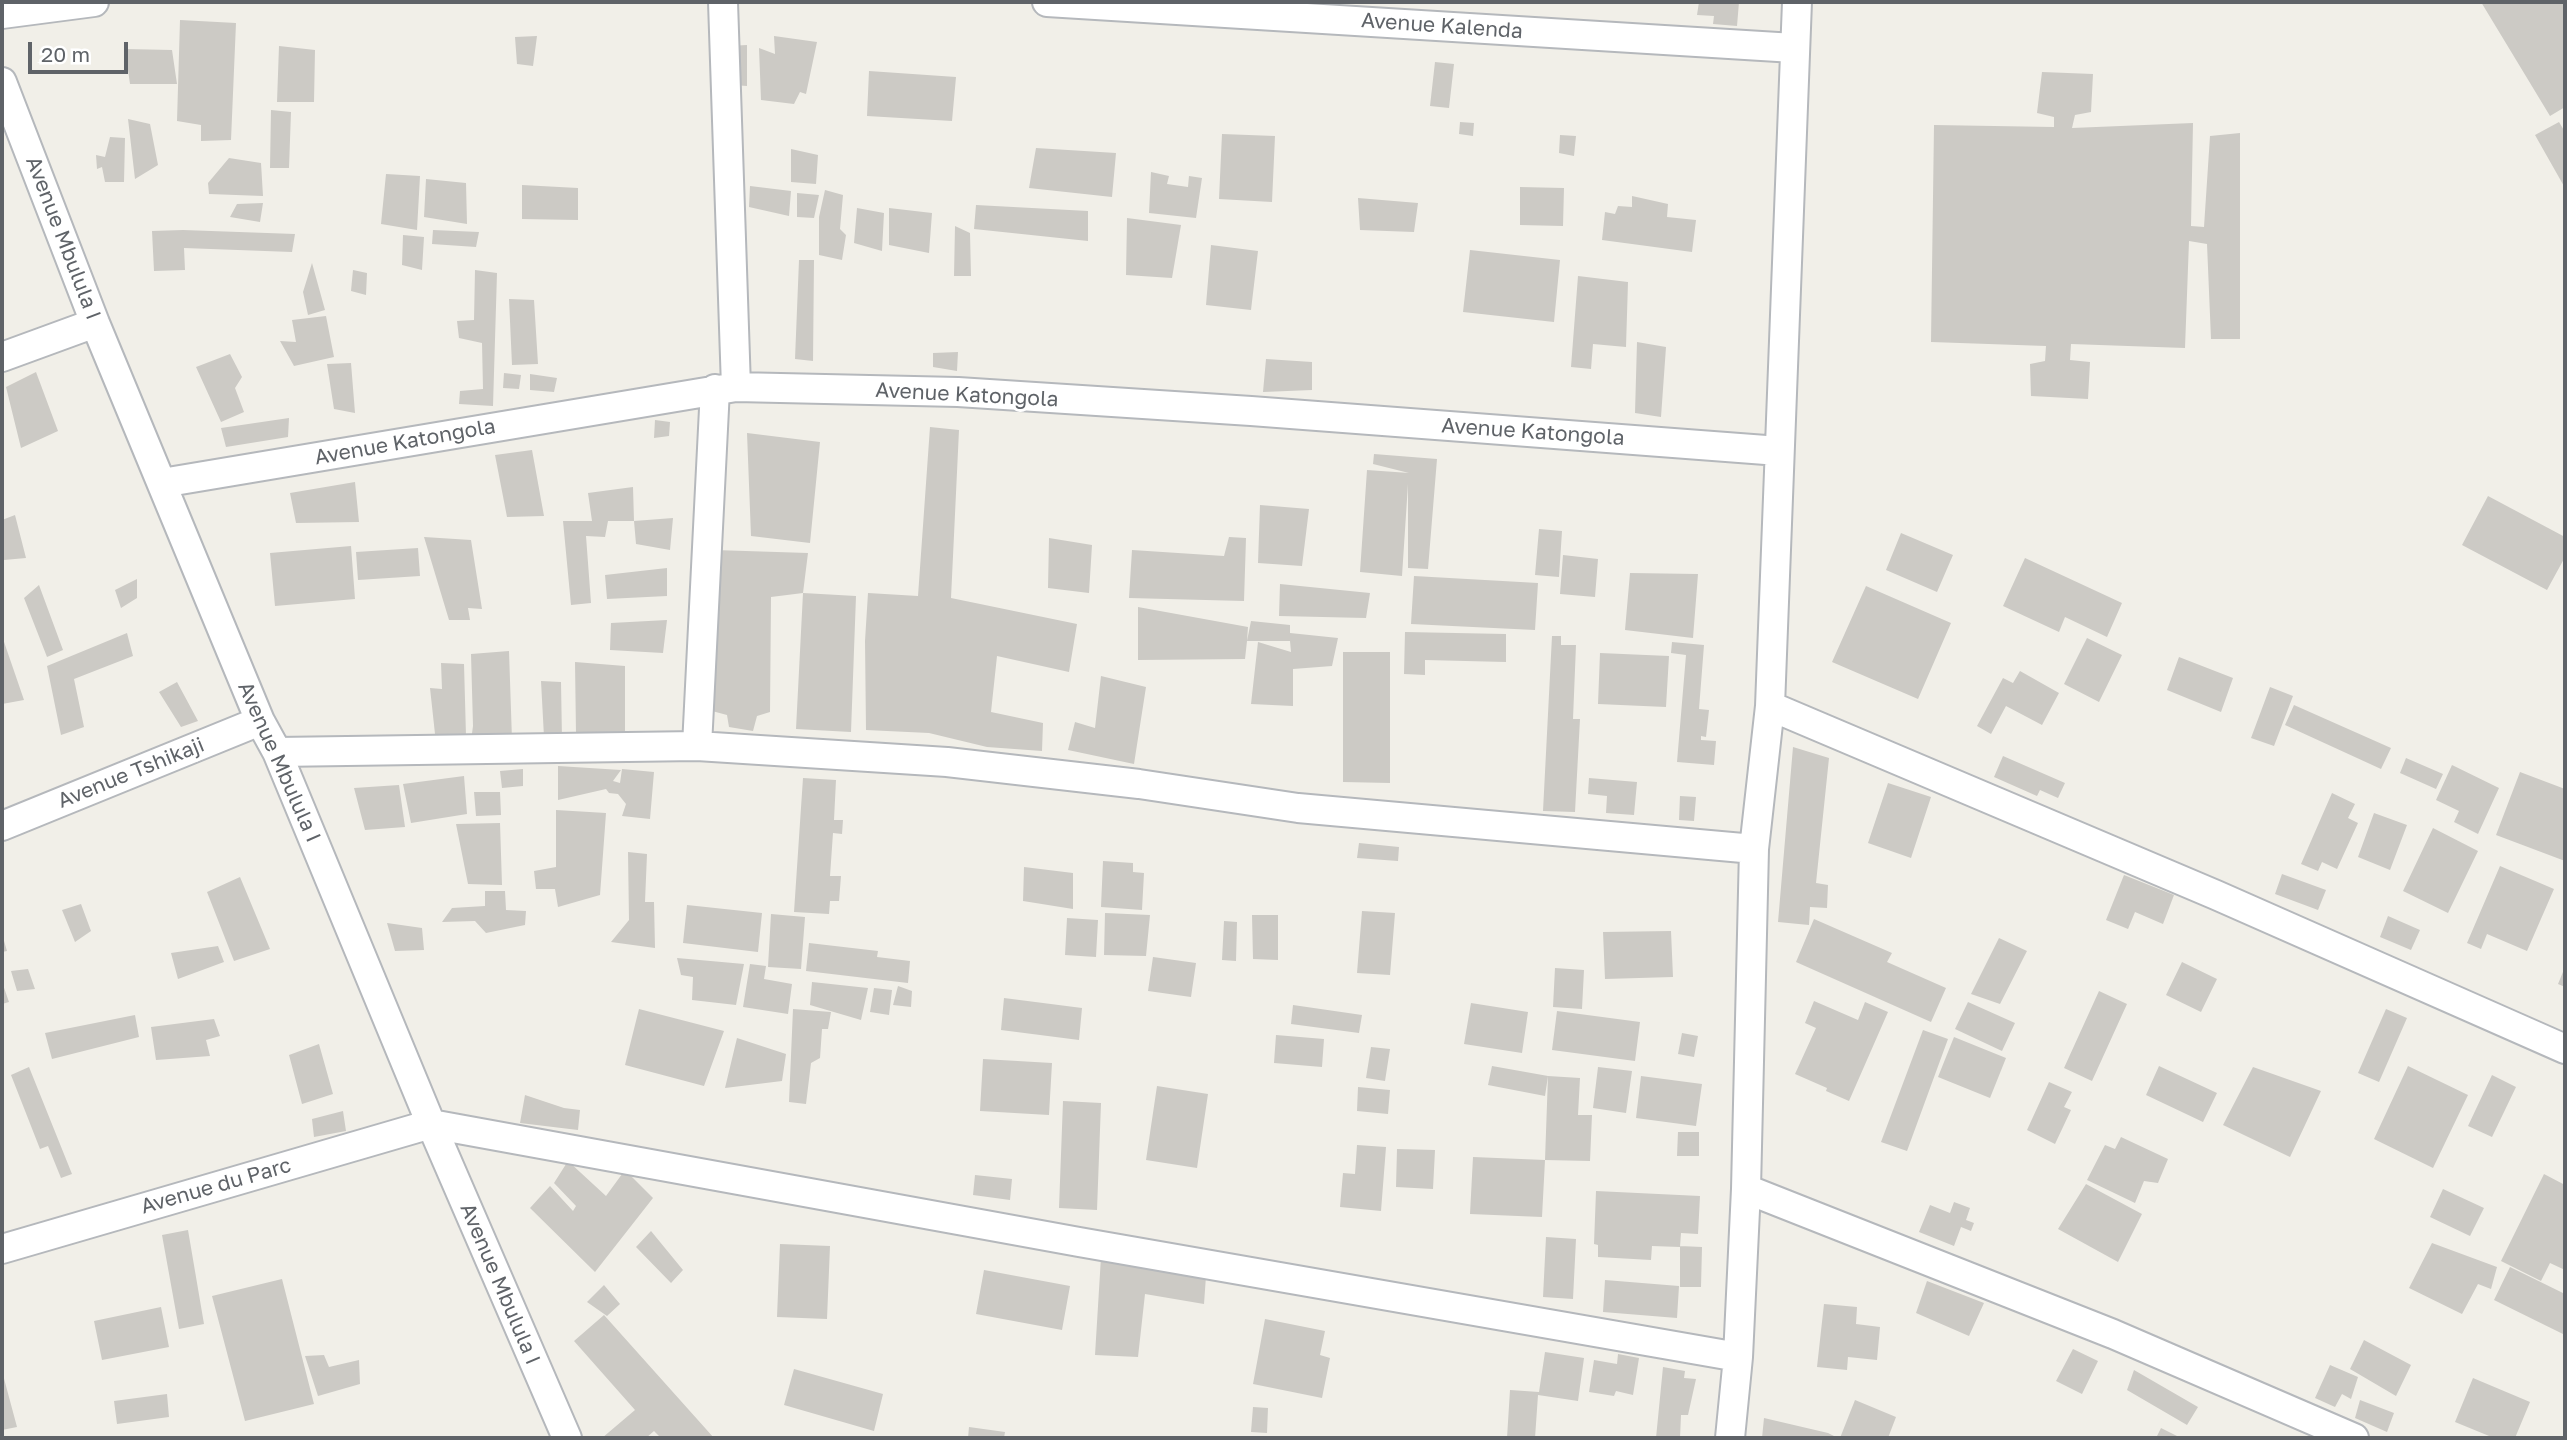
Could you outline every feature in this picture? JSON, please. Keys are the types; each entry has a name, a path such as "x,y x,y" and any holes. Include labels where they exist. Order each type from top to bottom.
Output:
{"street":[{"path":"2,14 94,2"},
{"path":"697,746 725,388 723,2"},
{"name":"Avenue Kalenda","path":"1047,2 1794,48"},
{"path":"1731,1438 1738,1357 1746,1189 1754,849 1770,706 1797,2"},
{"name":"Avenue Mbulula I","path":"2,82 95,323 260,721 277,752 430,1124 567,1438"},
{"path":"2,357 95,323"},
{"name":"Avenue Katongola","path":"162,483 725,388 958,392 1779,451"},
{"path":"1770,706 2216,895 2565,1049"},
{"name":"Avenue Tshikaji","path":"2,826 260,721"},
{"path":"277,752 697,746 947,762 1139,784 1298,808 1754,849"},
{"path":"430,1124 1079,1242 1738,1357"},
{"name":"Avenue du Parc","path":"2,1248 430,1124"},
{"path":"1746,1189 2113,1334 2354,1438"}],"building":[{"path":"1699,2 1739,2 1737,26 1713,24 1714,16 1697,15"},
{"path":"2481,2 2565,2 2565,107 2550,116"},
{"path":"180,20 236,23 231,140 201,141 201,125 177,121"},
{"path":"537,36 533,66 517,64 515,37"},
{"path":"774,36 817,42 806,94 800,92 794,104 761,100 759,48 775,54"},
{"path":"747,45 747,86 733,85 728,46"},
{"path":"279,46 315,50 314,102 277,102"},
{"path":"125,49 172,50 177,84 130,84"},
{"path":"1435,62 1454,64 1449,108 1430,106"},
{"path":"869,71 956,77 952,121 867,116"},
{"path":"2042,72 2093,74 2091,112 2075,115 2072,128 2193,123 2191,226 2204,227 2210,136 2240,133 2240,339 2211,339 2207,244 2189,241 2185,348 2071,344 2070,360 2090,362 2088,399 2031,396 2030,364 2045,361 2046,346 1931,342 1934,125 2054,127 2054,117 2037,113"},
{"path":"271,110 291,112 289,168 270,168"},
{"path":"128,119 150,124 158,165 135,179"},
{"path":"1460,122 1474,123 1473,136 1459,134"},
{"path":"2559,122 2565,132 2565,188 2535,135"},
{"path":"1222,134 1275,136 1272,202 1219,199"},
{"path":"1560,135 1576,136 1574,156 1559,153"},
{"path":"110,137 125,138 124,182 105,182 102,167 97,169 96,155 105,157"},
{"path":"1036,148 1116,153 1112,197 1029,188"},
{"path":"791,149 818,155 816,184 791,182"},
{"path":"229,158 261,163 263,196 209,194 208,183"},
{"path":"1151,172 1169,176 1167,184 1188,187 1189,176 1202,178 1196,218 1149,213"},
{"path":"386,174 420,176 417,230 381,224"},
{"path":"426,179 466,183 467,224 424,217"},
{"path":"522,185 578,188 578,220 522,219"},
{"path":"750,186 791,191 789,216 749,207"},
{"path":"1520,187 1564,188 1563,226 1520,225"},
{"path":"825,190 843,195 840,229 846,235 842,260 819,255 819,217"},
{"path":"797,193 819,195 814,218 797,217"},
{"path":"1632,196 1668,204 1667,217 1696,220 1692,252 1602,240 1605,212 1615,214 1618,206 1632,207"},
{"path":"1358,198 1418,203 1414,232 1360,230"},
{"path":"263,203 260,222 230,217 237,204"},
{"path":"976,205 1088,211 1088,241 974,229"},
{"path":"857,208 884,213 882,251 854,243"},
{"path":"889,208 932,213 929,253 889,245"},
{"path":"1127,218 1181,225 1172,278 1126,275"},
{"path":"955,226 970,233 971,276 954,276"},
{"path":"433,230 479,232 476,247 432,244"},
{"path":"152,231 295,234 292,252 184,248 185,270 154,271"},
{"path":"403,235 424,237 422,270 402,265"},
{"path":"1211,245 1258,251 1251,310 1206,305"},
{"path":"1470,250 1560,260 1554,322 1463,312"},
{"path":"799,260 814,260 813,361 795,359"},
{"path":"312,263 325,310 308,315 303,292"},
{"path":"353,270 367,273 366,295 351,291"},
{"path":"475,270 497,273 493,406 459,404 460,391 483,389 482,343 459,338 457,321 474,320"},
{"path":"1578,276 1628,282 1626,347 1593,344 1591,369 1571,367"},
{"path":"509,299 534,300 538,364 512,365"},
{"path":"326,316 334,357 294,366 280,341 296,342 292,320"},
{"path":"1637,342 1666,347 1661,417 1635,413"},
{"path":"958,352 957,371 933,367 933,353"},
{"path":"230,354 242,377 235,388 244,412 221,422 196,367"},
{"path":"1266,359 1312,362 1312,390 1263,392"},
{"path":"351,363 355,413 334,409 327,364"},
{"path":"36,372 58,431 21,448 6,387"},
{"path":"504,373 521,375 519,389 503,388"},
{"path":"530,374 557,378 554,392 530,390"},
{"path":"289,418 288,437 226,447 221,428"},
{"path":"655,420 670,422 669,436 654,438"},
{"path":"930,427 959,430 951,598 1077,624 1069,672 997,656 991,712 1043,723 1042,751 987,747 929,733 866,730 865,641 868,593 918,596"},
{"path":"747,433 820,442 810,543 751,536"},
{"path":"532,450 544,516 507,517 495,455"},
{"path":"1374,454 1437,459 1428,569 1408,568 1408,484 1402,576 1360,572 1367,470 1409,473 1373,464"},
{"path":"355,482 359,522 296,523 290,493"},
{"path":"633,487 634,521 608,521 605,537 586,536 591,603 571,605 563,521 592,521 588,493"},
{"path":"2488,496 2565,537 2565,557 2547,590 2462,545"},
{"path":"1260,505 1309,509 1302,566 1258,563"},
{"path":"15,515 26,558 4,560 2,520"},
{"path":"673,518 670,550 636,544 634,521"},
{"path":"1539,529 1562,531 1559,577 1535,575"},
{"path":"1901,533 1953,555 1937,592 1886,570"},
{"path":"424,537 471,540 482,609 468,608 470,620 449,620"},
{"path":"1229,537 1246,538 1244,601 1129,598 1132,550 1224,556"},
{"path":"1049,538 1092,545 1089,593 1048,588"},
{"path":"351,546 355,599 275,606 270,553"},
{"path":"418,548 420,576 358,580 356,552"},
{"path":"714,550 808,553 803,593 771,597 770,712 757,716 753,731 729,727 727,715 712,711"},
{"path":"1563,555 1598,559 1595,597 1560,594"},
{"path":"2025,558 2122,603 2107,637 2065,617 2059,632 2003,606"},
{"path":"667,568 667,596 607,599 605,575"},
{"path":"1630,573 1698,574 1693,638 1625,630"},
{"path":"1414,576 1538,583 1535,630 1411,624"},
{"path":"137,579 137,598 121,608 115,590"},
{"path":"1280,584 1370,593 1366,618 1279,616"},
{"path":"39,585 63,650 47,657 24,598"},
{"path":"1866,586 1951,623 1918,699 1832,662"},
{"path":"803,593 856,596 851,732 796,729"},
{"path":"1138,607 1248,627 1245,659 1138,660"},
{"path":"667,620 663,653 610,650 611,623"},
{"path":"1251,621 1290,625 1290,633 1338,638 1332,666 1293,669 1293,706 1251,704 1258,642 1291,652 1290,641 1247,641"},
{"path":"1405,632 1506,634 1506,662 1425,660 1425,675 1404,674"},
{"path":"127,633 133,656 74,679 84,727 61,735 47,666"},
{"path":"2,636 24,700 2,704"},
{"path":"1552,636 1561,636 1561,645 1576,645 1573,719 1580,719 1575,812 1543,811"},
{"path":"2087,638 2122,655 2099,702 2064,684"},
{"path":"1672,642 1704,645 1699,709 1709,710 1706,737 1701,736 1701,740 1716,741 1714,765 1677,762 1686,655 1671,653"},
{"path":"509,651 512,740 471,741 471,654"},
{"path":"1343,652 1390,652 1390,783 1343,782"},
{"path":"1600,653 1669,656 1666,707 1598,704"},
{"path":"2179,657 2233,678 2221,712 2167,690"},
{"path":"575,662 625,666 625,736 576,734"},
{"path":"441,663 464,664 466,736 435,734 430,688 442,689"},
{"path":"2020,671 2059,693 2042,725 2006,706 1991,734 1977,726 2003,678 2013,683"},
{"path":"1101,676 1146,687 1134,764 1068,750 1075,722 1095,728"},
{"path":"541,681 561,682 562,740 544,737"},
{"path":"177,682 198,721 181,727 159,692"},
{"path":"2270,687 2293,696 2274,746 2251,738"},
{"path":"2294,705 2391,748 2381,769 2285,725"},
{"path":"1793,747 1829,758 1816,883 1828,885 1827,908 1810,907 1809,925 1778,922"},
{"path":"2003,756 2065,783 2058,798 2040,790 2037,796 1994,777"},
{"path":"2406,758 2443,774 2436,789 2400,773"},
{"path":"2452,765 2499,788 2478,834 2454,822 2459,811 2436,800"},
{"path":"558,766 621,770 613,781 620,783 622,769 654,772 650,819 622,816 626,804 618,794 609,793 606,789 558,800"},
{"path":"523,769 523,786 502,788 500,771"},
{"path":"2520,772 2565,789 2565,861 2496,835"},
{"path":"464,776 467,814 411,823 403,784"},
{"path":"803,778 836,780 834,820 843,820 842,834 833,833 830,876 841,876 839,901 830,901 829,914 794,912"},
{"path":"1589,778 1637,782 1634,815 1606,813 1607,796 1588,794"},
{"path":"1888,783 1931,797 1911,858 1868,843"},
{"path":"399,785 405,827 365,830 354,788"},
{"path":"474,792 500,792 501,815 476,816"},
{"path":"2332,793 2355,804 2348,818 2358,823 2337,869 2322,862 2318,871 2301,864"},
{"path":"1680,796 1696,797 1694,821 1679,820"},
{"path":"556,810 606,813 600,895 558,907 555,889 536,889 534,871 556,867"},
{"path":"2374,813 2407,825 2390,870 2358,857"},
{"path":"500,823 502,885 468,884 456,824"},
{"path":"2433,828 2478,851 2448,913 2403,891"},
{"path":"1359,843 1399,847 1398,861 1357,858"},
{"path":"628,852 647,854 645,902 654,902 655,948 611,942 629,920"},
{"path":"1103,861 1133,863 1133,872 1144,873 1142,910 1101,907"},
{"path":"2500,866 2554,889 2527,951 2487,934 2481,949 2467,943"},
{"path":"1024,867 1073,873 1073,909 1023,901"},
{"path":"2282,874 2326,890 2318,910 2275,894"},
{"path":"2124,875 2174,895 2163,924 2135,912 2128,929 2106,920"},
{"path":"240,877 270,949 234,961 207,892"},
{"path":"485,891 505,891 506,910 526,911 525,925 486,933 475,921 442,922 452,908 485,906"},
{"path":"81,904 91,931 75,942 62,910"},
{"path":"687,905 762,913 758,952 683,943"},
{"path":"1362,911 1395,913 1390,975 1357,973"},
{"path":"1105,913 1150,915 1146,956 1104,955"},
{"path":"771,914 805,917 801,969 768,967"},
{"path":"1252,915 1278,915 1278,960 1253,959"},
{"path":"2388,916 2420,930 2411,950 2380,937"},
{"path":"1067,918 1098,920 1096,957 1065,955"},
{"path":"1814,919 1892,953 1887,962 1946,988 1931,1022 1796,962"},
{"path":"1224,921 1237,922 1236,961 1222,960"},
{"path":"387,923 422,928 424,950 395,951"},
{"path":"1671,931 1673,977 1605,979 1603,932"},
{"path":"2,934 7,951 2,952"},
{"path":"1999,938 2027,951 2000,1004 1971,994"},
{"path":"809,943 878,951 877,957 910,961 908,983 806,971"},
{"path":"218,946 224,962 178,979 171,953"},
{"path":"1153,957 1196,963 1191,997 1148,991"},
{"path":"677,958 744,964 736,1005 692,1000 693,977 681,975"},
{"path":"2182,962 2217,979 2201,1012 2166,995"},
{"path":"750,964 766,966 764,979 792,984 788,1014 743,1007"},
{"path":"2565,967 2565,987 2558,984"},
{"path":"1555,968 1584,970 1582,1009 1553,1007"},
{"path":"28,969 35,989 17,991 11,971"},
{"path":"2,982 9,1002 2,1004"},
{"path":"812,982 868,988 861,1020 810,1005"},
{"path":"898,986 912,991 911,1007 893,1005"},
{"path":"874,988 892,990 889,1015 870,1012"},
{"path":"2099,991 2127,1004 2092,1081 2064,1068"},
{"path":"1004,998 1082,1008 1079,1040 1001,1030"},
{"path":"1814,1001 1858,1020 1865,1002 1888,1012 1849,1101 1795,1074 1816,1028 1805,1023"},
{"path":"1968,1002 2015,1023 2002,1051 1955,1029"},
{"path":"1471,1003 1528,1012 1522,1053 1464,1044"},
{"path":"1293,1005 1362,1015 1359,1033 1291,1024"},
{"path":"639,1009 724,1031 704,1086 625,1065"},
{"path":"793,1009 831,1012 828,1029 822,1029 820,1058 811,1063 806,1104 789,1102"},
{"path":"2386,1009 2407,1018 2379,1082 2358,1073"},
{"path":"1557,1011 1640,1022 1635,1061 1552,1050"},
{"path":"135,1015 139,1037 52,1059 45,1033"},
{"path":"214,1019 220,1036 206,1040 210,1056 156,1060 151,1027"},
{"path":"1923,1030 1948,1039 1907,1151 1881,1142"},
{"path":"1682,1033 1698,1036 1694,1057 1678,1054"},
{"path":"1276,1035 1324,1039 1322,1067 1274,1063"},
{"path":"1954,1037 2006,1058 1990,1098 1938,1077"},
{"path":"737,1038 786,1054 782,1081 725,1088"},
{"path":"319,1044 333,1094 302,1104 289,1055"},
{"path":"1371,1047 1390,1049 1385,1081 1366,1078"},
{"path":"983,1059 1052,1063 1049,1115 980,1111"},
{"path":"1492,1066 1548,1076 1545,1096 1488,1085"},
{"path":"2159,1066 2217,1093 2203,1122 2146,1095"},
{"path":"2408,1066 2468,1095 2433,1168 2374,1139"},
{"path":"29,1067 72,1174 61,1178 48,1146 40,1149 11,1075"},
{"path":"1598,1067 1632,1071 1626,1113 1593,1108"},
{"path":"2253,1067 2321,1091 2290,1157 2223,1125"},
{"path":"2492,1075 2516,1087 2492,1137 2468,1126"},
{"path":"1548,1076 1580,1078 1578,1115 1592,1115 1590,1161 1545,1160"},
{"path":"1641,1076 1702,1084 1696,1126 1636,1118"},
{"path":"2049,1082 2072,1092 2064,1107 2071,1110 2055,1144 2027,1130"},
{"path":"1157,1086 1208,1094 1197,1168 1146,1160"},
{"path":"1358,1087 1390,1090 1388,1114 1357,1111"},
{"path":"525,1095 564,1108 580,1110 578,1130 520,1123"},
{"path":"1063,1101 1101,1103 1097,1210 1059,1208"},
{"path":"343,1111 346,1131 314,1137 312,1119"},
{"path":"1678,1132 1699,1132 1699,1156 1677,1156"},
{"path":"2121,1137 2168,1159 2158,1183 2144,1181 2135,1203 2087,1180 2105,1145 2115,1149"},
{"path":"1357,1145 1386,1147 1381,1211 1340,1207 1343,1173 1355,1174"},
{"path":"1397,1149 1435,1150 1433,1189 1396,1187"},
{"path":"1473,1157 1545,1160 1542,1217 1470,1214"},
{"path":"568,1161 606,1196 625,1170 653,1198 595,1272 530,1208 550,1186 573,1211 576,1206 554,1183"},
{"path":"2544,1174 2565,1185 2565,1270 2550,1263 2541,1281 2501,1261"},
{"path":"975,1175 1012,1179 1010,1200 973,1195"},
{"path":"2086,1184 2142,1214 2118,1262 2058,1229"},
{"path":"2443,1189 2484,1208 2470,1236 2430,1217"},
{"path":"1596,1191 1700,1196 1698,1234 1681,1233 1680,1247 1652,1246 1651,1260 1598,1257 1598,1245 1594,1244"},
{"path":"1954,1202 1970,1208 1966,1220 1974,1223 1971,1231 1961,1227 1954,1246 1919,1232 1930,1205 1950,1213"},
{"path":"188,1230 204,1324 179,1329 162,1235"},
{"path":"651,1231 683,1270 671,1283 636,1247"},
{"path":"1546,1237 1576,1239 1573,1299 1543,1297"},
{"path":"2432,1243 2497,1267 2491,1289 2478,1284 2462,1314 2409,1288"},
{"path":"780,1244 830,1246 827,1319 777,1317"},
{"path":"1680,1246 1702,1247 1701,1287 1680,1287"},
{"path":"1101,1257 1206,1276 1204,1304 1145,1294 1138,1357 1095,1355"},
{"path":"2510,1267 2565,1294 2565,1335 2494,1300"},
{"path":"984,1270 1070,1286 1062,1330 976,1314"},
{"path":"282,1279 314,1404 245,1421 212,1296"},
{"path":"1605,1280 1679,1286 1677,1318 1603,1312"},
{"path":"1927,1281 1984,1303 1969,1336 1916,1313"},
{"path":"604,1285 620,1304 607,1316 587,1302"},
{"path":"1824,1304 1857,1307 1856,1324 1880,1327 1877,1360 1848,1357 1847,1370 1817,1367"},
{"path":"161,1307 169,1347 102,1360 94,1321"},
{"path":"604,1315 714,1438 661,1438 654,1431 646,1438 602,1438 635,1410 574,1341"},
{"path":"1265,1319 1325,1331 1320,1355 1330,1358 1322,1398 1253,1384"},
{"path":"2364,1340 2411,1365 2396,1396 2350,1369"},
{"path":"2073,1349 2098,1361 2082,1394 2056,1381"},
{"path":"1545,1352 1584,1358 1578,1401 1538,1395 1535,1438 1507,1438 1510,1390 1539,1392"},
{"path":"1618,1354 1639,1358 1633,1395 1616,1391 1614,1396 1589,1392 1594,1360 1617,1364"},
{"path":"324,1355 329,1367 359,1360 360,1384 318,1396 305,1356"},
{"path":"2330,1365 2358,1377 2351,1399 2342,1394 2335,1407 2315,1398"},
{"path":"1663,1367 1685,1371 1684,1378 1696,1379 1688,1415 1681,1415 1680,1438 1656,1438"},
{"path":"794,1369 883,1394 874,1431 784,1405"},
{"path":"2134,1370 2198,1407 2187,1425 2127,1390"},
{"path":"2,1371 17,1427 2,1430"},
{"path":"2473,1378 2530,1402 2515,1438 2494,1438 2455,1422"},
{"path":"167,1394 169,1417 117,1424 114,1401"},
{"path":"1855,1400 1896,1417 1888,1438 1840,1438"},
{"path":"2360,1400 2394,1413 2387,1432 2355,1418"},
{"path":"1253,1407 1268,1408 1267,1433 1251,1432"},
{"path":"1764,1418 1828,1433 1838,1438 1762,1438"},
{"path":"969,1427 1005,1432 1004,1438 968,1438"},
{"path":"2161,1428 2177,1436 2176,1438 2156,1438"}]}
